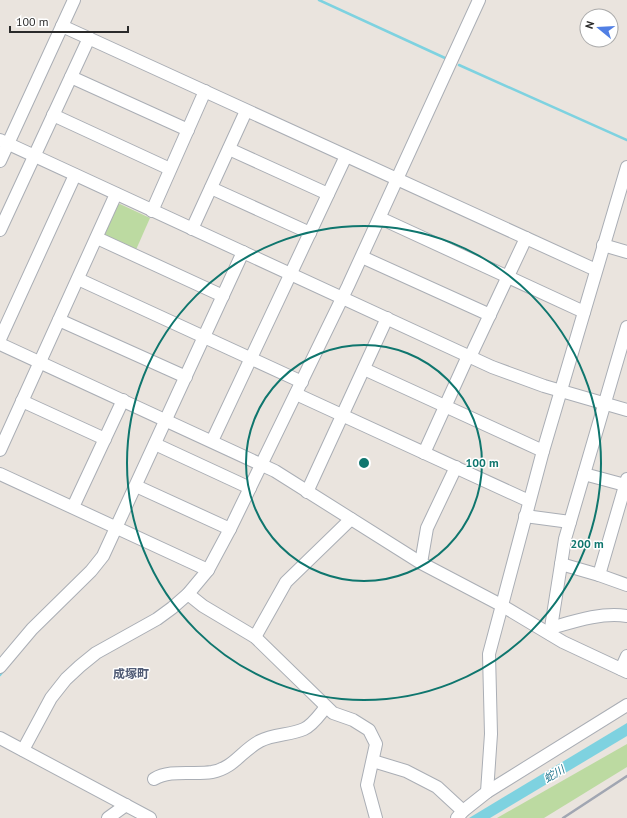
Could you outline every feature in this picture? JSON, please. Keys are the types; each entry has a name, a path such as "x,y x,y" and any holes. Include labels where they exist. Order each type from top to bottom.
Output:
{"street":[{"path":"0,161 4,142 74,0"},
{"path":"23,750 51,698 66,679 80,666 114,642 157,619 188,594 208,570 262,464 362,256 479,0"},
{"path":"62,26 596,270"},
{"path":"0,230 88,38"},
{"path":"71,77 188,130"},
{"path":"152,210 206,91"},
{"path":"192,229 246,111"},
{"path":"53,115 170,169"},
{"path":"4,142 469,356 514,375 627,410"},
{"path":"229,149 328,194"},
{"path":"212,441 346,156"},
{"path":"487,792 491,734 489,654 543,451 627,167"},
{"path":"0,339 75,175"},
{"path":"211,188 310,233"},
{"path":"0,450 116,194"},
{"path":"380,218 584,312"},
{"path":"97,238 223,296"},
{"path":"424,453 526,238"},
{"path":"603,245 627,252"},
{"path":"0,666 32,628 98,563 117,528 243,252"},
{"path":"362,256 490,315"},
{"path":"78,279 302,382"},
{"path":"308,492 387,318"},
{"path":"59,320 186,377"},
{"path":"551,631 561,564 570,522 627,327"},
{"path":"0,344 262,464 421,563 624,671 627,656"},
{"path":"364,369 543,451"},
{"path":"296,394 529,501"},
{"path":"22,400 105,439"},
{"path":"73,508 123,400"},
{"path":"155,444 250,488"},
{"path":"421,563 427,528 456,467"},
{"path":"0,474 208,570"},
{"path":"584,474 626,482 599,574"},
{"path":"136,486 230,529"},
{"path":"525,516 570,522"},
{"path":"255,637 286,582 350,519"},
{"path":"561,564 599,574 627,585"},
{"path":"188,594 203,606 255,637 333,713 363,725 369,730 376,744 367,785 376,818"},
{"path":"551,631 573,622 613,615 627,616"},
{"path":"373,761 406,771 437,787 460,814 487,792 627,706"},
{"path":"154,779 159,776 170,774 212,772 225,768 232,764 245,750 260,740 277,734 303,729 326,707"},
{"path":"0,738 150,818"},
{"path":"108,818 126,805"}],"green space":[{"path":"120,204 150,218 135,252 106,238 104,233 117,205"},
{"path":"627,744 627,767 544,818 497,818"}],"water":[{"name":"蛇川","path":"627,723 627,736 490,818 469,818"}],"waterway":[{"path":"319,0 445,58"},
{"path":"459,65 627,140"},
{"path":"0,675 4,670"}],"railway":[{"path":"563,818 627,776"}],"district":[{"name":"成塚町","path":"131,673"}]}
